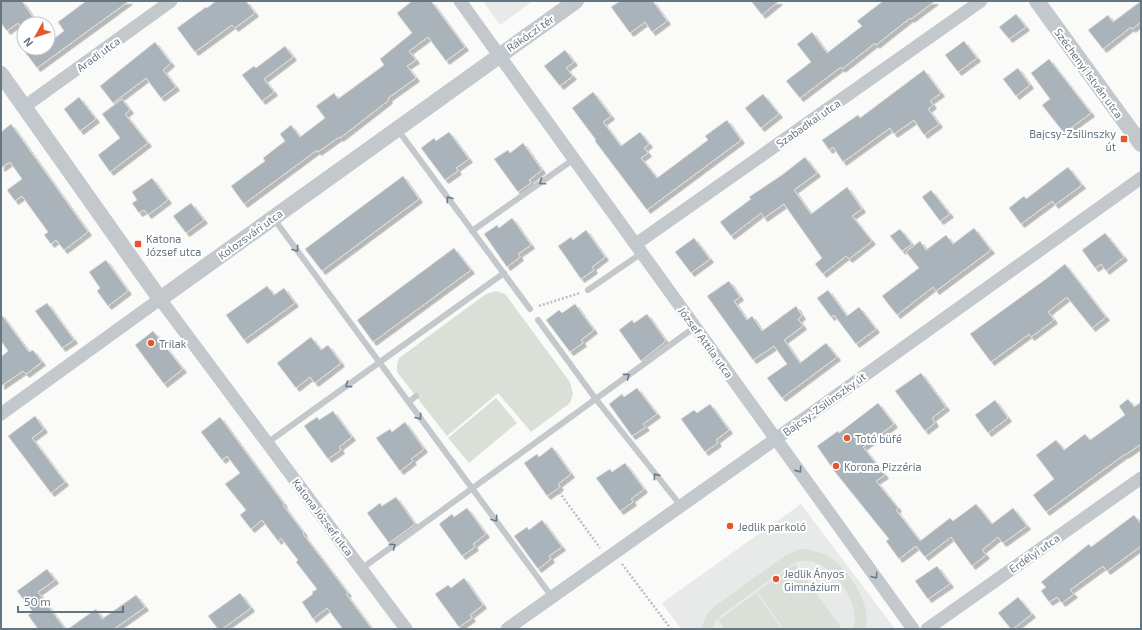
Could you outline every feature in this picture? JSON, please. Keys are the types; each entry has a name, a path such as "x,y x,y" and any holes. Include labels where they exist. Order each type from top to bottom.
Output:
{"street":[{"name":"Aradi utca","path":"24,107 171,1"},
{"name":"Rákóczi tér","path":"460,1 499,55 576,1"},
{"name":"Szabadkai utca","path":"639,248 981,1"},
{"name":"Széchenyi István utca","path":"1037,1 1141,144"},
{"name":"Kolozsvári utca","path":"1,414 499,55"},
{"name":"József Attila utca","path":"499,55 777,438 913,629"},
{"name":"Katona József utca","path":"1,74 160,299 406,629"},
{"name":"Bajcsy-Zsilinszky út","path":"507,629 1141,178"},
{"name":"Erdélyi utca","path":"927,629 1141,478"}],"lane":[{"path":"397,128 530,309"},
{"path":"472,231 574,159"},
{"path":"273,218 552,597"},
{"path":"588,290 639,248"},
{"path":"267,443 504,273"},
{"path":"538,320 595,398 680,506"},
{"path":"361,569 695,327"},
{"path":"408,402 416,396"}],"path":[{"path":"530,309 588,290"},
{"path":"557,489 671,629"}],"shaded area":[{"path":"483,1 533,1 500,25"},
{"path":"496,291 505,294 570,382 573,394 570,403 531,432 498,393 447,436 397,372 399,358 486,294"},
{"path":"496,398 517,423 469,463 448,438"},
{"name":"Jedlik Ányos Gimnázium","path":"801,504 895,629 681,629 662,603"},
{"path":"800,549 812,550 824,554 832,559 849,576 862,597 867,619 865,629 853,629 855,617 852,604 838,579 827,569 816,563 804,560 792,564 721,615 715,622 712,629 701,629 707,614 715,606 786,555"},
{"path":"795,564 842,629 784,629 757,592"},
{"path":"756,593 782,629 725,629 718,620"}],"building":[{"path":"1,1 22,1 32,16 16,16 16,24 7,31 1,23"},
{"path":"86,1 129,1 56,54 56,37 64,31 58,22"},
{"path":"216,1 246,1 255,13 235,28 232,25 195,52 177,28"},
{"path":"412,1 431,1 465,47 446,61 428,37 409,51 416,60 407,66 416,78 388,98 389,100 340,138 339,137 318,152 317,150 244,204 231,186 265,161 263,158 285,141 280,134 291,125 300,137 325,118 316,106 334,93 338,99 384,65 380,59 412,33 397,13"},
{"path":"620,1 653,1 667,21 652,32 645,22 630,33 611,7"},
{"path":"751,1 779,1 762,15"},
{"path":"883,1 935,1 911,19 910,18 876,45 875,43 842,69 841,67 800,98 786,81 811,62 797,44 812,32 827,53 862,26 857,21"},
{"path":"1141,1 1141,22 1132,29 1131,27 1103,49 1088,30 1108,15 1113,22"},
{"path":"1016,14 1026,27 1009,39 999,27"},
{"path":"964,41 977,58 958,72 945,55"},
{"path":"155,42 171,63 163,70 176,87 161,98 146,78 113,103 100,86"},
{"path":"285,46 293,57 264,79 274,92 262,101 242,75 254,66 256,68"},
{"path":"565,50 574,62 566,68 573,76 560,86 544,66"},
{"path":"28,56 53,56 37,68"},
{"path":"1049,59 1091,113 1064,133 1042,105 1050,99 1031,73"},
{"path":"1018,68 1030,85 1016,96 1003,79"},
{"path":"924,70 941,93 930,101 933,105 928,109 939,124 924,135 914,120 894,134 890,128 843,162 833,147 829,150 822,140 858,115 860,118"},
{"path":"593,92 611,116 603,122 621,146 640,132 649,144 644,148 648,153 641,158 657,178 708,140 705,136 727,120 741,140 647,210 572,108"},
{"path":"763,94 779,114 761,128 745,108"},
{"path":"79,97 96,119 80,131 64,109"},
{"path":"122,99 130,110 125,114 148,143 110,172 98,155 120,138 102,114"},
{"path":"11,124 88,232 64,250 56,240 51,244 44,235 48,232 22,196 15,201 7,190 22,179 10,162 1,168 1,132"},
{"path":"449,132 469,159 456,168 458,171 445,180 421,148 434,138 436,141"},
{"path":"523,143 542,170 529,180 531,183 518,192 494,159 508,150 510,153"},
{"path":"805,157 817,173 794,190 811,214 847,187 862,209 852,216 872,241 849,259 846,256 823,274 815,264 822,258 784,204 764,218 761,213 731,236 720,222 751,199 749,197 782,175"},
{"path":"1068,167 1082,185 1055,205 1052,201 1021,224 1009,208 1024,196 1026,199"},
{"path":"403,176 419,199 322,271 305,249"},
{"path":"152,178 168,200 148,215 144,210 139,213 132,203 137,200 132,192"},
{"path":"931,190 950,214 940,221 922,197"},
{"path":"191,203 204,220 186,233 173,216"},
{"path":"512,218 531,245 518,254 520,257 507,267 484,234 497,225 499,228"},
{"path":"974,228 991,250 936,291 933,287 897,315 882,296 919,268 906,252 920,241 926,250 946,235 953,244"},
{"path":"900,229 912,244 902,251 890,236"},
{"path":"586,230 605,257 592,267 594,270 581,279 558,246 571,237 573,240"},
{"path":"1105,233 1124,257 1106,271 1101,264 1095,268 1082,250"},
{"path":"694,238 710,259 691,273 675,252"},
{"path":"454,248 471,270 373,342 357,320"},
{"path":"106,260 128,291 108,306 97,291 100,288 89,272"},
{"path":"1065,264 1106,317 1092,328 1067,297 1048,312 1054,320 1031,337 1029,334 991,362 970,334"},
{"path":"729,281 740,297 734,301 747,320 752,316 762,331 796,306 802,316 798,319 803,326 784,340 800,363 826,343 837,357 782,398 767,378 787,364 774,346 753,360 707,296"},
{"path":"267,286 274,295 284,288 295,303 244,340 226,315"},
{"path":"828,290 847,316 859,307 876,329 856,344 834,315 831,317 817,298"},
{"path":"47,303 74,340 62,348 35,311"},
{"path":"575,304 594,330 581,340 583,343 570,352 546,320 559,310 562,313"},
{"path":"1,314 29,352 33,350 42,362 26,374 23,371 1,386 1,357 8,351 1,341"},
{"path":"647,314 666,341 641,361 619,330 632,320 634,323"},
{"path":"153,331 183,369 164,384 135,345"},
{"path":"311,337 321,350 328,345 341,363 315,383 310,377 296,388 277,363"},
{"path":"921,373 946,407 932,418 935,423 925,431 895,391"},
{"path":"637,388 657,414 643,424 646,427 632,436 609,404 622,394 624,397"},
{"path":"1128,399 1134,407 1141,402 1141,444 1046,512 1033,495 1054,479 1036,455 1056,440 1064,450 1085,434 1090,440 1125,415 1119,406"},
{"path":"995,400 1008,418 988,433 975,415"},
{"path":"878,403 894,424 863,447 885,475 876,481 898,508 896,510 920,541 950,518 953,521 976,504 992,524 1013,508 1027,526 1003,543 998,537 982,550 986,555 972,566 951,537 925,557 916,546 899,559 886,541 889,539 835,472 817,446 838,431 839,433"},
{"path":"710,404 729,430 716,440 718,443 705,452 681,419 694,410 697,413"},
{"path":"333,411 352,437 339,447 341,450 328,459 304,426 317,417 319,420"},
{"path":"35,416 44,429 32,438 65,482 51,493 8,436"},
{"path":"220,417 284,504 283,505 304,533 303,534 348,593 346,594 372,629 343,629 327,608 313,619 302,602 317,589 296,562 298,560 281,538 278,541 262,520 251,529 240,515 246,510 225,484 240,473 227,456 222,460 201,432"},
{"path":"405,422 424,449 411,459 413,461 400,471 376,438 390,429 392,432"},
{"path":"552,447 571,474 558,484 560,487 547,496 524,463 537,454 539,457"},
{"path":"625,463 644,489 631,499 633,502 620,511 596,478 610,469 612,472"},
{"path":"396,497 415,524 389,543 367,513 380,503 382,506"},
{"path":"467,508 486,534 473,544 475,547 462,556 439,524 452,514 454,517"},
{"path":"1134,515 1141,524 1141,546 1107,571 1103,566 1070,590 1074,594 1062,603 1057,597 1049,602 1041,591 1046,587 1041,582 1089,544 1091,547"},
{"path":"542,520 562,547 549,556 551,559 538,569 514,536 527,527 529,530"},
{"path":"937,566 950,584 928,599 915,581"},
{"path":"47,569 55,580 38,592 65,629 38,629 28,615 33,612 17,591"},
{"path":"464,578 483,605 470,615 472,618 459,627 435,594 448,585 451,588"},
{"path":"240,593 251,608 222,629 218,629 208,616"},
{"path":"136,595 145,607 114,629 68,629 96,609 102,619"},
{"path":"1018,597 1032,614 1011,629 998,613"}],"place":[{"name":"Bajcsy-Zsilinszky út","path":"1124,139"},
{"name":"Katona József utca","path":"138,244"},
{"name":"Trilak","path":"151,343"},
{"name":"Totó büfé","path":"847,438"},
{"name":"Korona Pizzéria","path":"836,466"},
{"name":"Jedlik parkoló","path":"730,526"},
{"name":"Jedlik Ányos Gimnázium","path":"776,579"}]}
